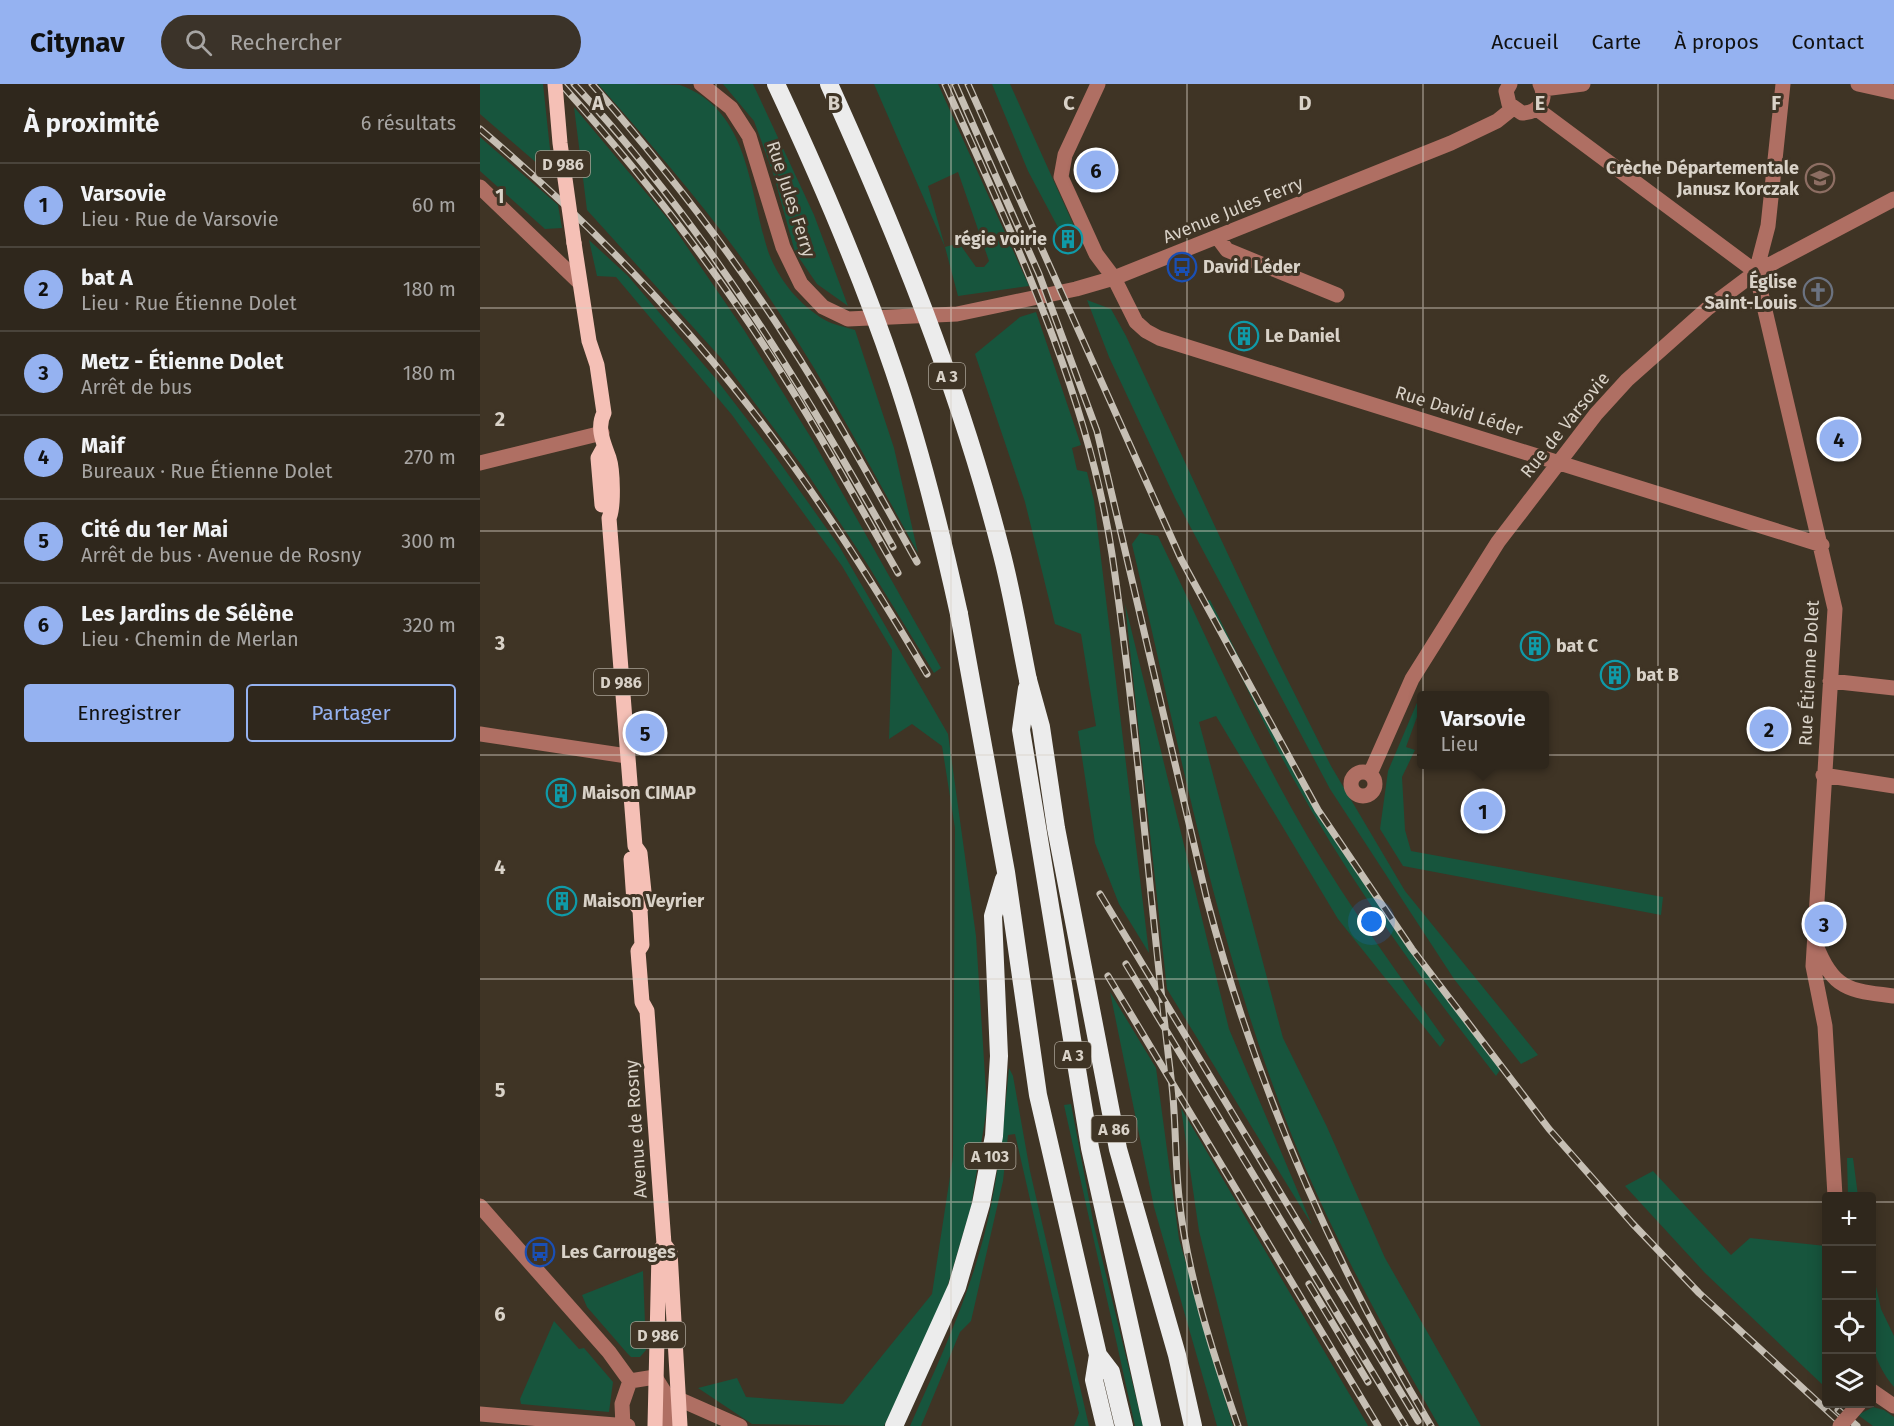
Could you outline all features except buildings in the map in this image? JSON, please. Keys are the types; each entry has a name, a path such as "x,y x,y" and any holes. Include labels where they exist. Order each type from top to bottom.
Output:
{"highway":[{"name":"A 3","path":"776,84 845,238 895,373 939,525 1006,872 1038,1095 1098,1355 1111,1372 1124,1426"},
{"name":"A 3","path":"829,84 907,266 964,424 1001,548 1028,680 1022,730 1072,1049 1092,1159 1152,1426"},
{"name":"A 86","path":"1028,680 1041,727 1056,828 1118,1149 1177,1355 1194,1426"},
{"name":"A 103","path":"894,1426 957,1287 981,1204 994,1136 999,1056 993,916 1006,872"},
{"path":"1098,1355 1094,1380 1105,1426"}],"main road":[{"name":"Avenue de Rosny","path":"555,84 578,280 589,341 597,365 604,413 601,426 603,449 598,458 599,472 603,511 609,518 635,846 631,853 634,902 640,910 642,945 638,951 639,969 642,1002 647,1011 664,1244 670,1252 677,1371 655,1426"},
{"name":"Avenue de Rosny","path":"664,1244 659,1253 658,1348 655,1377 680,1426"}],"street":[{"name":"Rue Jules Ferry","path":"701,84 731,108 749,136 783,247 801,284 823,307 848,319 957,314"},
{"name":"Rue David Léder","path":"1098,84 1065,155 1061,177 1096,254 1114,278 1136,322 1146,332 1159,338 1822,545"},
{"path":"1510,84 1506,98 1512,109 1522,113 1538,109 1543,100 1542,87 1583,84"},
{"name":"Rue Étienne Dolet","path":"1784,84 1768,226 1756,272 1822,545 1835,609 1813,966 1825,1026 1835,1192"},
{"path":"1858,84 1894,92"},
{"name":"Avenue Jules Ferry","path":"957,314 1076,289 1114,278 1451,143 1497,121 1512,109"},
{"path":"1538,109 1756,272"},
{"path":"480,187 578,280"},
{"name":"Rue de Varsovie","path":"1370,774 1418,669 1498,542 1596,414 1647,360 1708,308 1756,272 1894,200"},
{"path":"1218,238 1227,250 1337,295"},
{"path":"480,463 601,426"},
{"path":"1830,681 1894,688"},
{"path":"480,734 627,756"},
{"path":"1823,775 1894,786"},
{"path":"1814,943 1823,965 1842,986 1853,991 1894,996"},
{"path":"480,1206 609,1352 630,1381"},
{"path":"630,1381 677,1371"},
{"path":"622,1426 622,1404 630,1381"},
{"path":"1876,1394 1894,1406"},
{"path":"667,1398 740,1426"},
{"name":"Avenue de Rosny","path":"667,1398 668,1426"},
{"path":"1840,1426 1855,1408"},
{"path":"480,1414 628,1426"}],"green space":[{"path":"480,84 543,84 553,177 480,114"},
{"path":"598,84 680,85 703,97 721,113 734,133 743,155 768,251 777,271 790,290 815,314 832,323 855,330 894,448 918,553 838,409 796,339 751,271 696,199"},
{"path":"723,84 753,84 814,215 848,306 817,284 795,252 773,173 754,121"},
{"path":"874,84 938,84 1029,286 958,296 945,247","holes":["958,172 989,261 984,267 976,267 959,243 945,247 928,186"]},
{"path":"992,84 1010,84 1074,226 1061,233 1028,171"},
{"path":"574,107 668,219 744,330 813,441 941,668 934,673 866,562 803,467 721,358 587,210"},
{"path":"480,137 558,205 562,228 545,229 480,171"},
{"path":"589,240 628,276 716,379 773,453 839,546 948,734 976,936 987,1107 971,1207 941,1308 884,1426 752,1424 698,1388 737,1378 746,1397 843,1404 932,1294 953,1157 955,828 942,746 912,724 889,739 892,650 842,566 732,415 616,277 597,276"},
{"path":"1087,300 1111,309 1126,336 1275,655 1331,766 1405,891 1538,1055 1521,1064 1454,979 1330,789 1175,498 1109,357"},
{"path":"1036,312 1081,445 1072,448 1077,470 1087,472 1094,501 1149,953 1119,904 1095,843 1078,731 1096,726 1081,634 1055,624 1025,502 975,354 1020,317"},
{"path":"1140,533 1158,536 1240,708 1309,839 1346,898 1445,1040 1440,1047 1338,919 1216,716 1199,722 1283,1038 1327,1127 1385,1258 1481,1426 1439,1426 1376,1313 1337,1236 1285,1118 1237,977 1199,834 1132,544"},
{"path":"1210,600 1280,737 1327,819 1398,929 1500,1070 1496,1076 1389,932 1316,819 1248,691 1205,601"},
{"path":"1125,604 1229,1029 1312,1225 1167,989"},
{"path":"1417,703 1417,717 1406,747 1415,750 1402,777 1405,830 1411,851 1663,897 1661,915 1403,866 1380,829 1388,771"},
{"path":"1110,992 1156,1068 1179,1239 1233,1426 1217,1426 1154,1207"},
{"path":"1009,1068 1013,1076 1030,1171 1089,1426 1074,1426 1079,1413 1015,1134 1008,1135 1003,1181 971,1321 960,1332 921,1426 910,1426 956,1321 985,1234 998,1163"},
{"path":"1071,1104 1094,1226 1143,1426 1135,1426 1064,1105"},
{"path":"1181,1108 1368,1426 1248,1426 1199,1231"},
{"path":"1847,1158 1853,1158 1857,1192 1848,1192"},
{"path":"1653,1171 1731,1255 1750,1238 1822,1246 1822,1384 1705,1273 1625,1186"},
{"path":"643,1271 646,1350 640,1357 631,1357 587,1307 582,1295"},
{"path":"1876,1286 1881,1309 1894,1336 1894,1387 1877,1359"},
{"path":"554,1321 579,1349 584,1348 613,1382 609,1412 521,1404 520,1399"},
{"path":"1871,1408 1884,1410 1894,1417 1894,1426 1873,1426 1858,1415"}],"railway":[{"path":"561,84 652,191 736,304 800,403 898,573"},
{"path":"574,84 665,192 747,306 786,365 893,547"},
{"path":"592,84 694,207 764,305 837,421 917,562"},
{"path":"945,84 1021,256 1044,314 1085,432 1100,493 1112,554 1129,687 1172,1086 1183,1225 1194,1284 1238,1426"},
{"path":"955,84 1039,274 1097,431 1207,900 1227,969 1273,1105 1300,1171 1361,1300 1431,1426"},
{"path":"968,84 1181,559 1318,810 1412,949 1549,1129 1632,1223 1699,1293 1844,1426"},
{"path":"480,129 603,242 716,365 784,453 822,507 876,589 927,674"},
{"path":"1100,894 1418,1421"},
{"path":"1126,964 1405,1426"},
{"path":"1108,976 1378,1426"},
{"path":"1309,1284 1368,1382"},
{"path":"1838,1410 1857,1426"}],"place":[{"name":"Les Jardins de Sélène","path":"1096,170"},
{"name":"Crèche Départementale Janusz Korczak","path":"1820,178"},
{"name":"régie voirie","path":"1068,239"},
{"name":"David Léder","path":"1182,267"},
{"name":"Église Saint-Louis","path":"1818,292"},
{"name":"Le Daniel","path":"1244,336"},
{"name":"Maif","path":"1839,439"},
{"name":"bat C","path":"1535,646"},
{"name":"bat B","path":"1615,675"},
{"name":"bat A","path":"1769,729"},
{"name":"Cité du 1er Mai","path":"645,733"},
{"name":"Maison CIMAP","path":"561,793"},
{"name":"Varsovie","path":"1483,811"},
{"name":"Maison Veyrier","path":"562,901"},
{"name":"Metz - Étienne Dolet","path":"1824,924"},
{"name":"Les Carrouges","path":"540,1252"}]}
